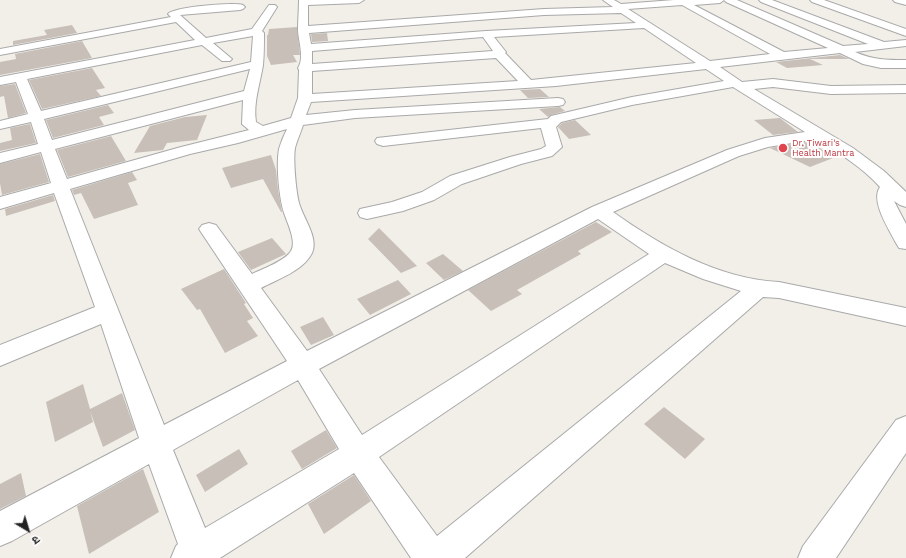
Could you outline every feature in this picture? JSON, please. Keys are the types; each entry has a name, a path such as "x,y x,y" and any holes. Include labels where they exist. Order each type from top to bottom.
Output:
{"street":[{"path":"248,285 293,262 302,252 303,244 290,203 287,175 287,149 305,98 304,68 306,48 303,30 308,16 304,2 359,0"},
{"path":"303,30 473,18 647,2 719,0"},
{"path":"729,0 842,51 876,64"},
{"path":"764,0 883,45"},
{"path":"815,0 906,33"},
{"path":"898,0 906,2"},
{"path":"682,1 782,56"},
{"path":"616,6 867,165 890,188 906,201"},
{"path":"226,59 173,14 177,12 240,7"},
{"path":"0,81 256,32 272,7"},
{"path":"465,8 473,18"},
{"path":"710,17 756,13"},
{"path":"0,52 178,19"},
{"path":"115,20 123,29"},
{"path":"306,48 486,34 646,25"},
{"path":"256,32 259,33 258,64 248,106 249,124 260,131"},
{"path":"486,34 500,52 499,54 528,84"},
{"path":"305,98 572,81 906,43"},
{"path":"24,47 38,73"},
{"path":"304,68 499,54"},
{"path":"0,125 258,64"},
{"path":"852,67 876,64 906,64"},
{"path":"20,77 36,116 60,185 108,311 195,556 358,454 664,254"},
{"path":"383,141 549,123 560,118 625,102 738,84 773,83 842,90 906,89"},
{"path":"0,158 250,94"},
{"path":"0,203 186,150 233,140 296,120 355,114 558,102"},
{"path":"367,213 396,207 428,196 456,180 475,173 516,160 546,153 554,147 548,130 549,123"},
{"path":"0,529 303,365 599,211 733,153 765,143 819,134"},
{"path":"890,188 886,191 885,201 906,243"},
{"path":"599,211 631,234 664,254 726,280 761,289 779,290 906,317"},
{"path":"210,229 303,365 358,454 432,558"},
{"path":"438,558 752,294 761,289"},
{"path":"0,356 108,311"},
{"path":"815,558 906,429"}],"building":[{"path":"72,25 77,33 13,45 13,41 47,35 44,30"},
{"path":"297,27 300,55 293,55 297,62 271,65 267,56 267,35 269,29"},
{"path":"327,33 328,41 312,42 311,34"},
{"path":"82,41 92,58 0,75 0,62 16,59 15,54"},
{"path":"840,55 849,59 810,59 823,65 787,68 776,62"},
{"path":"92,68 105,88 96,90 101,96 42,109 29,80"},
{"path":"15,84 26,113 8,118 4,96 0,97 0,86"},
{"path":"540,89 549,97 528,98 520,90"},
{"path":"108,105 114,113 99,117 104,125 53,138 46,120"},
{"path":"560,107 565,111 548,117 539,109"},
{"path":"207,115 197,140 167,143 163,150 134,153 150,126 185,117"},
{"path":"780,118 798,132 773,135 754,120"},
{"path":"575,120 591,135 569,139 558,127 562,123"},
{"path":"30,124 36,143 0,151 0,143 12,140 10,128"},
{"path":"111,136 126,161 68,177 57,150"},
{"path":"811,141 833,158 810,167 770,148"},
{"path":"40,154 49,182 2,195 0,183 0,164"},
{"path":"271,155 276,170 282,212 263,179 231,188 222,168"},
{"path":"132,172 137,180 128,183 138,205 94,219 81,193 74,195 72,190"},
{"path":"53,195 55,201 6,216 5,209"},
{"path":"596,222 612,232 578,251 581,254 517,290 522,294 491,311 468,290"},
{"path":"379,228 417,266 401,273 368,239"},
{"path":"272,238 286,254 251,270 238,252"},
{"path":"443,254 463,271 444,280 426,263"},
{"path":"224,269 246,303 244,304 253,318 247,321 258,336 225,353 200,309 197,310 181,289"},
{"path":"398,280 411,294 370,315 357,299"},
{"path":"323,317 334,335 311,345 300,327"},
{"path":"83,384 90,409 122,393 135,430 103,447 90,411 93,422 55,442 46,402"},
{"path":"664,407 705,439 685,459 644,424"},
{"path":"326,430 337,448 302,469 291,451"},
{"path":"239,449 248,464 205,492 196,475"},
{"path":"143,469 159,512 89,554 77,506"},
{"path":"21,473 26,496 0,509 0,484"},
{"path":"354,475 371,501 324,534 308,504"}],"place":[{"name":"Dr. Tiwari's Health Mantra","path":"783,148"}]}
